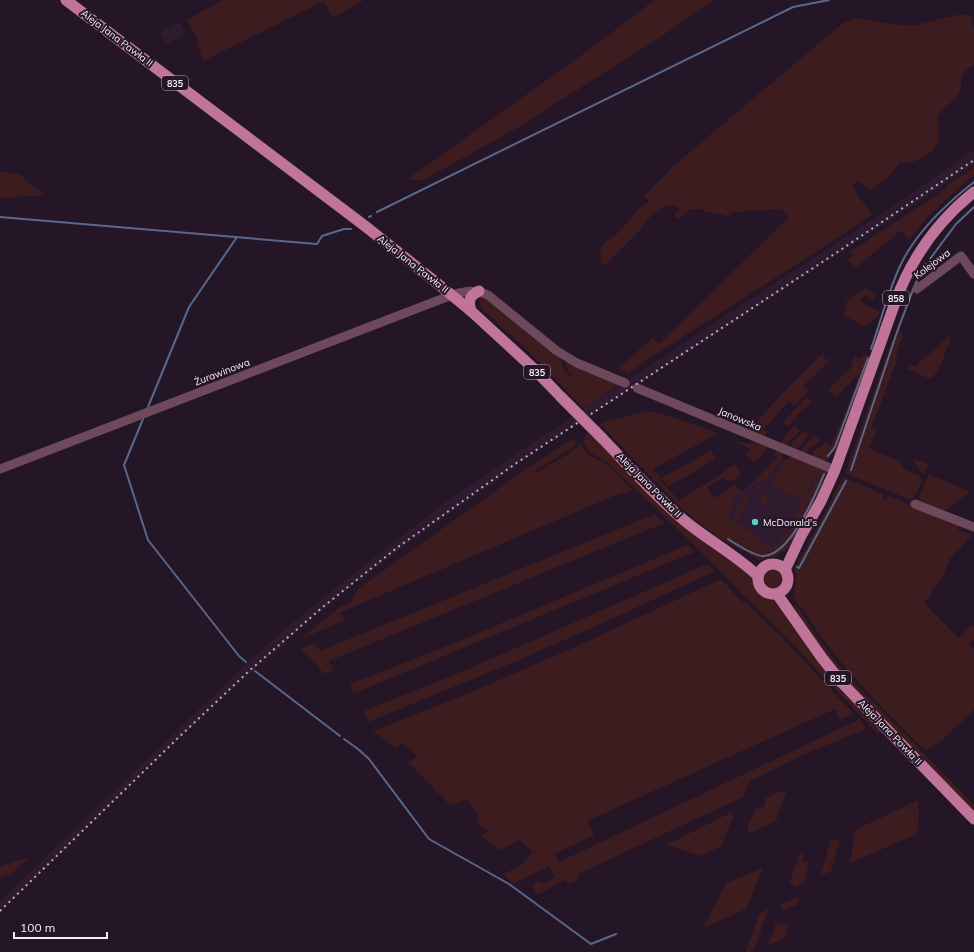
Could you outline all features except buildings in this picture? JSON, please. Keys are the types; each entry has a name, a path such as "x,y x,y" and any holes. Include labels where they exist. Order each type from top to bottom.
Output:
{"main road":[{"name":"Aleja Jana Pawła II","path":"66,0 371,230 452,295 533,368 680,516 708,539 761,572"},
{"name":"858","path":"782,567 821,501 835,470 906,274 921,248 939,225 955,208 974,192"},
{"path":"471,311 469,305 470,299 473,294 479,291"},
{"path":"761,572 769,564 782,567 788,575 789,580 781,592"},
{"name":"835","path":"761,572 758,584 763,591 768,594 781,592"},
{"name":"Aleja Jana Pawła II","path":"781,592 797,622 822,658 842,683 974,819"}],"street":[{"name":"Kolejowa","path":"917,289 961,256 974,274"},
{"path":"452,295 465,291 479,291 488,295 495,299 557,352 577,363 625,383"},
{"name":"Żurawinowa","path":"0,469 452,295"},
{"name":"Janowska","path":"637,388 835,470"},
{"path":"915,504 974,527"}],"shaded area":[{"path":"223,0 364,0 332,18 324,1 203,61 195,34 187,20"},
{"path":"655,0 713,0 659,38 517,128 422,181 408,179 586,52"},
{"path":"957,15 968,15 972,18 974,27 974,65 963,75 961,89 957,96 943,109 939,115 939,134 937,144 926,156 916,161 899,163 892,173 872,190 866,188 858,181 851,185 872,215 628,373 618,368 653,338 659,344 789,217 781,209 733,212 725,218 725,215 705,212 702,209 691,209 677,219 674,215 680,209 672,205 666,205 650,217 639,231 607,264 602,264 600,254 603,245 620,231 637,211 649,201 644,197 672,167 843,23 853,19 866,19 890,24 912,26"},
{"path":"180,22 186,34 166,44 160,32"},
{"path":"974,150 974,164 521,462 408,543 349,588 302,627 183,735 0,913 0,901 248,662 300,616 402,536 451,498 517,453 918,189"},
{"path":"974,167 974,175 929,215 909,240 901,230 856,268 848,261 853,255 851,251 947,188 946,186"},
{"path":"0,171 19,174 44,195 0,198"},
{"path":"926,261 925,264 927,265 915,287 899,330 903,335 896,355 898,358 871,428 877,430 869,448 900,462 905,470 918,475 922,481 915,496 911,500 847,474 846,471 908,296 924,262"},
{"path":"866,288 876,295 873,300 865,295 860,300 866,306 879,310 878,316 864,327 844,315 847,301"},
{"path":"477,295 484,296 560,357 564,370 571,378 572,376 568,371 566,364 567,361 619,384 584,409 524,347 483,310"},
{"path":"950,335 950,341 938,371 930,379 907,369 911,365 915,367"},
{"path":"824,352 823,358 830,360 803,386 808,391 795,406 789,401 763,430 768,432 765,437 754,432 756,428 753,426 788,387"},
{"path":"865,354 871,357 835,453 832,453 829,460 823,461 811,456 813,452 826,443 831,446 859,376 858,375 836,397 828,390 851,368 854,356 859,359"},
{"path":"806,397 812,403 805,409 804,408 788,426 783,423"},
{"path":"649,412 660,413 718,433 653,469 661,478 659,479 679,500 722,474 734,464 742,474 731,482 724,477 707,487 714,498 735,484 741,491 735,499 730,512 730,517 735,523 745,528 764,544 772,547 781,541 790,528 800,502 804,501 819,474 815,475 803,499 801,500 776,486 774,486 773,490 771,483 788,458 794,456 826,471 827,474 803,525 785,552 781,551 775,557 759,560 721,539 698,522 677,504 602,426 590,433 753,576 756,585 762,593 775,598 833,682 882,730 878,734 796,648 686,537 608,463 590,452 585,446 583,439 587,433 589,434 587,432 602,423"},
{"path":"794,426 800,431 787,445 781,444 783,439"},
{"path":"804,430 809,435 796,450 791,448 792,443"},
{"path":"814,435 820,440 808,450 807,455 801,450"},
{"path":"726,437 745,443 757,441 767,446 762,455 754,462 746,454 750,449"},
{"path":"574,438 577,443 573,447 535,471 538,472 570,453 581,443 585,452 610,467 633,490 625,494 623,492 339,613 345,620 299,640 340,607 351,602 359,588 519,474"},
{"path":"777,449 782,452 782,457 767,480 755,482 743,489 754,481 778,457 774,455"},
{"path":"710,450 716,458 700,469 668,486 661,478"},
{"path":"779,457 820,474 797,519 779,547 772,550 721,522 736,495 754,481"},
{"path":"914,459 929,464 923,475 913,460"},
{"path":"929,474 970,492 945,511 919,502 919,497"},
{"path":"843,477 883,494 882,500 884,501 889,496 957,524 959,526 958,530 972,535 949,560 943,578 930,592 932,595 925,600 926,605 959,638 971,625 974,628 974,639 969,644 974,649 974,710 942,740 926,751 847,670 794,598 796,565 823,517"},
{"path":"756,486 762,487 758,492 754,489 747,493"},
{"path":"766,493 771,494 767,497 768,499 782,508 779,509 768,502 762,504 761,498"},
{"path":"746,494 749,498 745,501 747,504 737,519 735,513"},
{"path":"655,514 664,523 329,661 333,670 324,674 301,649 315,643 320,651"},
{"path":"687,545 694,552 353,694 350,684 452,644"},
{"path":"707,564 715,571 512,663 368,722 364,711 468,669"},
{"path":"773,569 777,570 783,576 783,584 777,590 773,591 769,590 763,584 762,580 763,576 769,570"},
{"path":"721,579 744,604 747,603 768,625 777,632 853,713 840,720 835,709 587,821 594,835 554,854 559,862 860,719 866,729 812,751 750,781 743,797 580,873 576,880 570,884 565,880 537,895 534,888 534,883 538,881 541,884 555,878 549,866 513,884 503,874 520,866 533,852 520,840 499,850 480,835 488,831 478,824 476,812 467,799 450,806 440,793 437,794 431,785 408,762 418,757 402,743 395,748 373,731 457,698 573,648"},
{"path":"792,603 800,610 818,638 843,671 974,805 974,812 842,677 807,629"},
{"path":"779,791 786,792 776,821 749,834 747,828 755,810 764,807 766,798"},
{"path":"918,800 919,816 917,834 850,863 855,830"},
{"path":"732,812 733,817 721,846 701,856 666,845"},
{"path":"840,839 831,871 820,876 831,840"},
{"path":"799,854 804,855 802,862 809,862 804,883 795,887 795,884 789,885"},
{"path":"30,857 10,875 0,878 0,866"},
{"path":"763,868 746,909 703,928 726,883"},
{"path":"800,896 797,905 781,910 781,904"},
{"path":"768,909 754,951 746,952 759,914"},
{"path":"776,923 789,924 785,938 768,945"}],"waterway":[{"path":"377,212 793,7 829,0"},
{"path":"871,349 892,285 901,264 915,240 953,199 974,182"},
{"path":"930,259 956,224 974,207"},
{"path":"0,217 317,244 322,236 344,229 351,229"},
{"path":"148,407 189,307 237,237"},
{"path":"851,470 896,335 914,287 926,264"},
{"path":"828,456 835,447 868,358"},
{"path":"143,419 124,465 148,540 239,656 246,662"},
{"path":"728,539 746,550 760,556 774,553 784,545 801,522 815,496 824,474"},
{"path":"797,567 799,568 846,481"},
{"path":"255,671 340,736"},
{"path":"344,739 369,759 429,839 509,884 591,944 616,934"}],"railway":[{"path":"0,911 249,671 324,606 398,547 515,464 833,255 974,160"}],"place":[{"name":"McDonald's","path":"755,522"}]}
